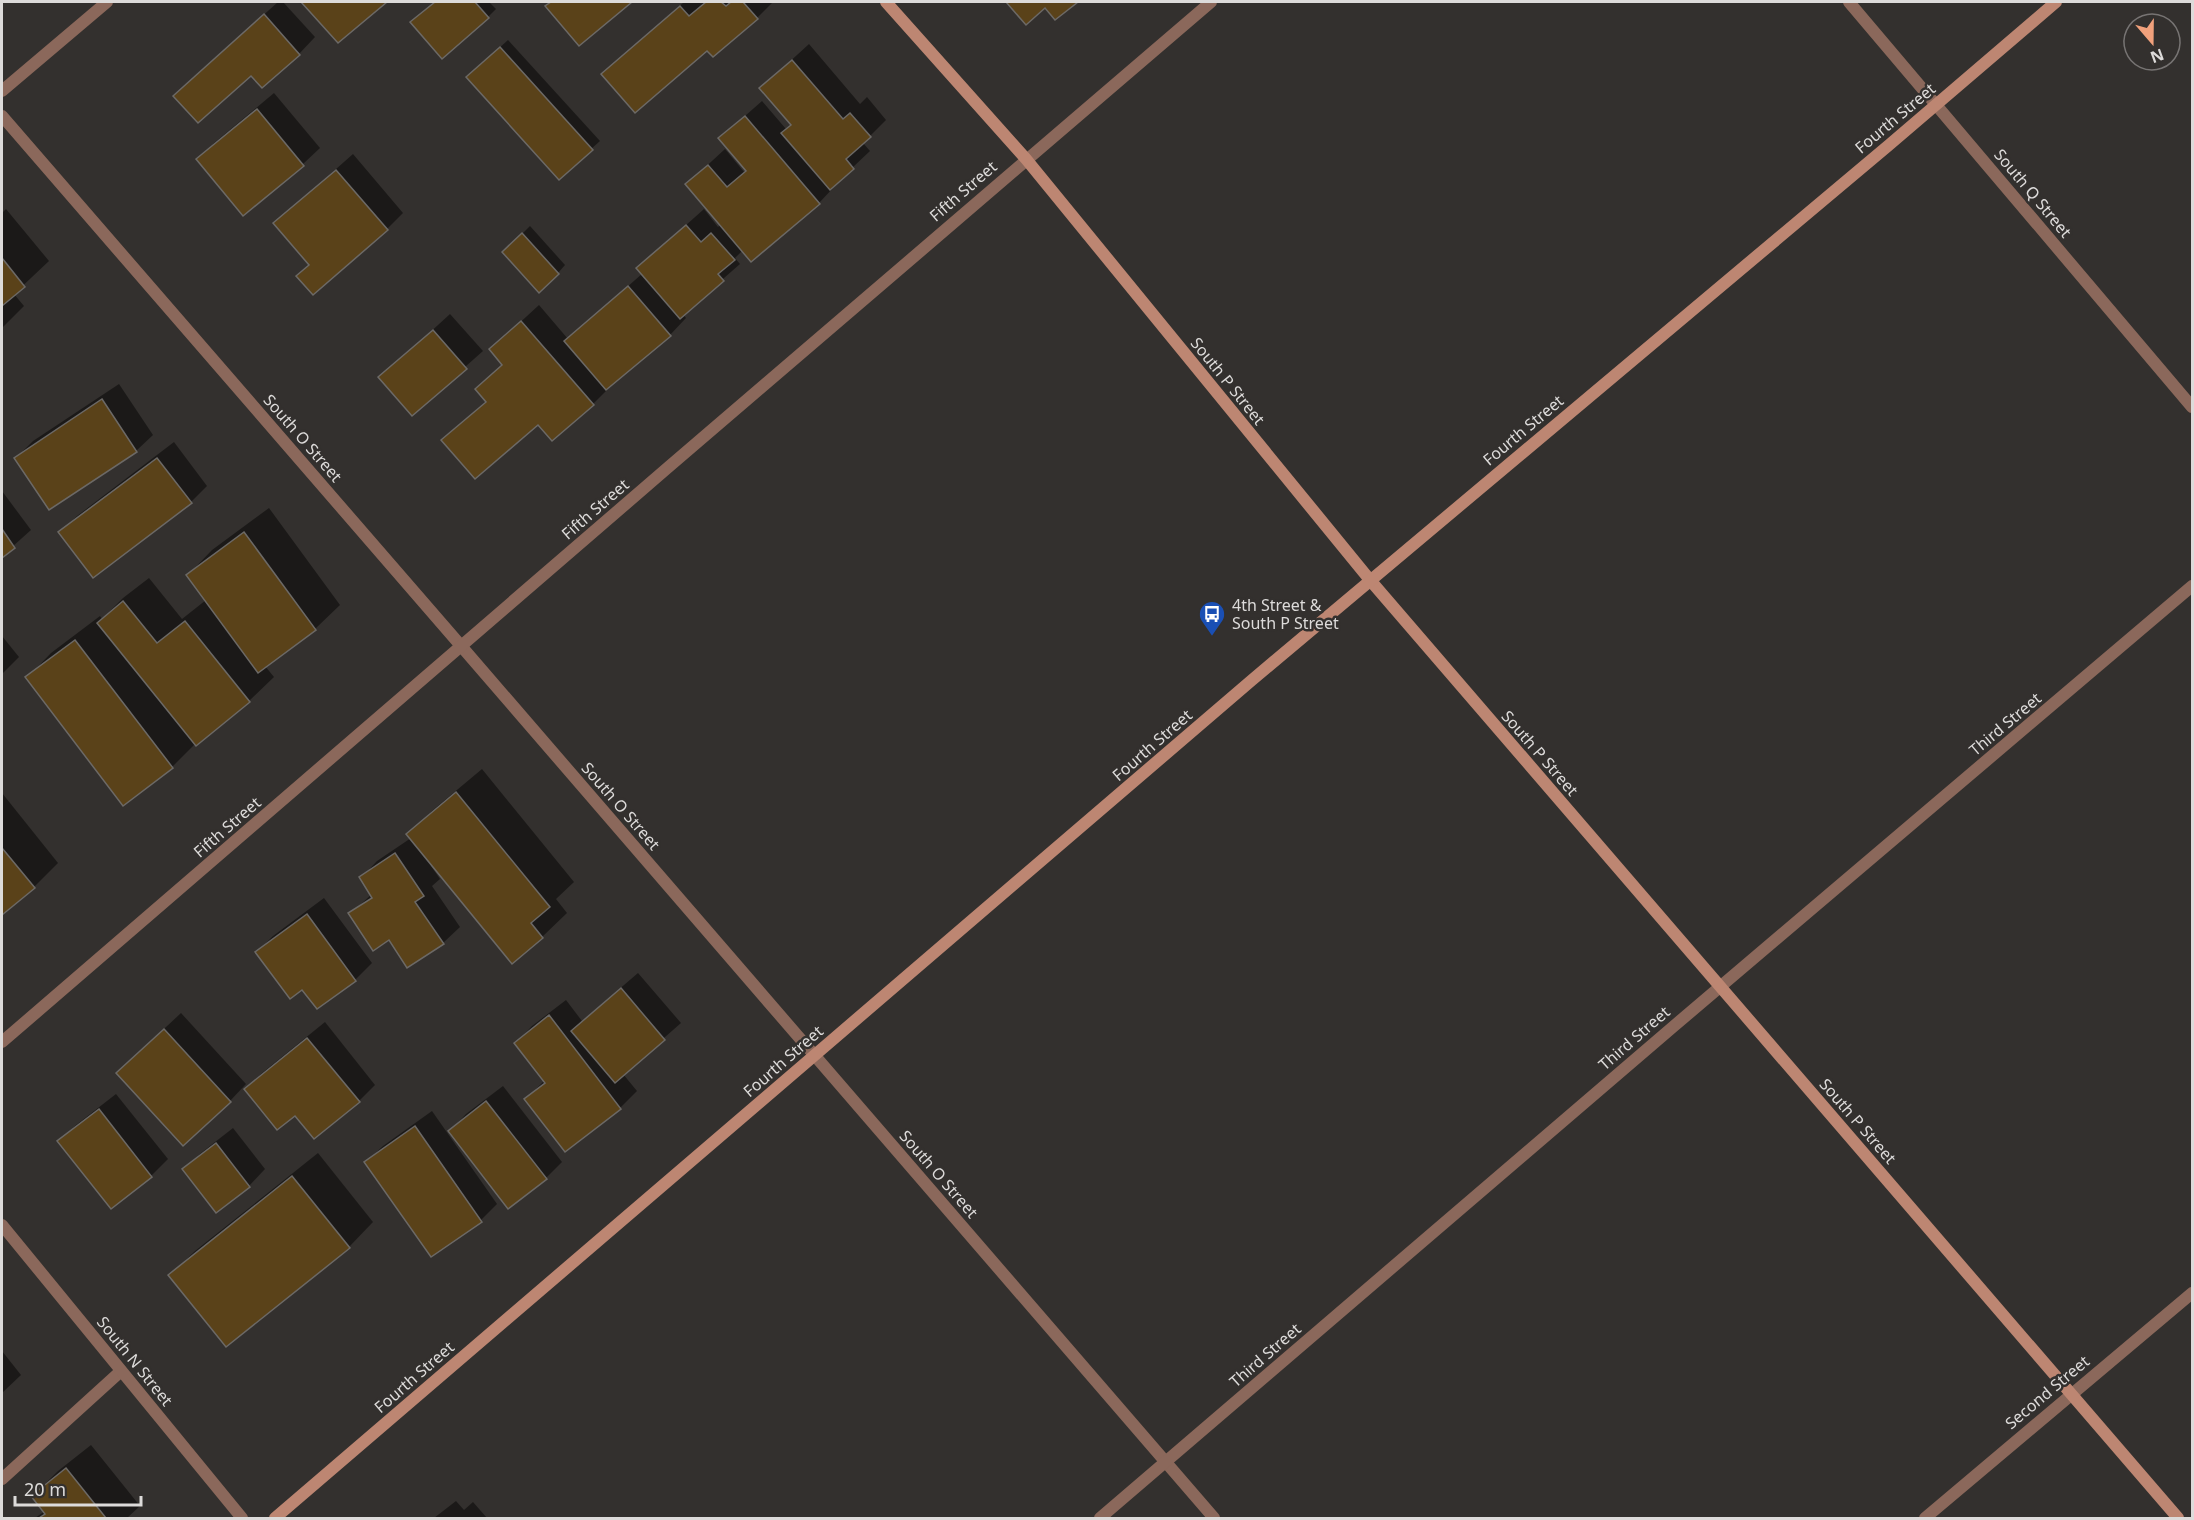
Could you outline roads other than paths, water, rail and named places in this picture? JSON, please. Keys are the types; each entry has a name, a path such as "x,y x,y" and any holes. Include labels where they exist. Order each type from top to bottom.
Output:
{"main road":[{"name":"South P Street","path":"886,2 1026,159 1370,580 2178,1518"},
{"name":"Fourth Street","path":"275,1518 1370,580 1937,105 2055,2"}],"street":[{"path":"2,91 107,2"},
{"name":"Fifth Street","path":"2,1042 1211,2"},
{"name":"South Q Street","path":"1849,2 2193,407"},
{"name":"South O Street","path":"2,116 1214,1518"},
{"name":"Third Street","path":"1100,1518 1720,986 2193,586"},
{"name":"South N Street","path":"2,1225 242,1518"},
{"name":"Second Street","path":"1925,1518 2193,1293"},
{"path":"2,1479 121,1371"}],"place":[{"name":"4th Street & South P Street","path":"1212,637"}]}
